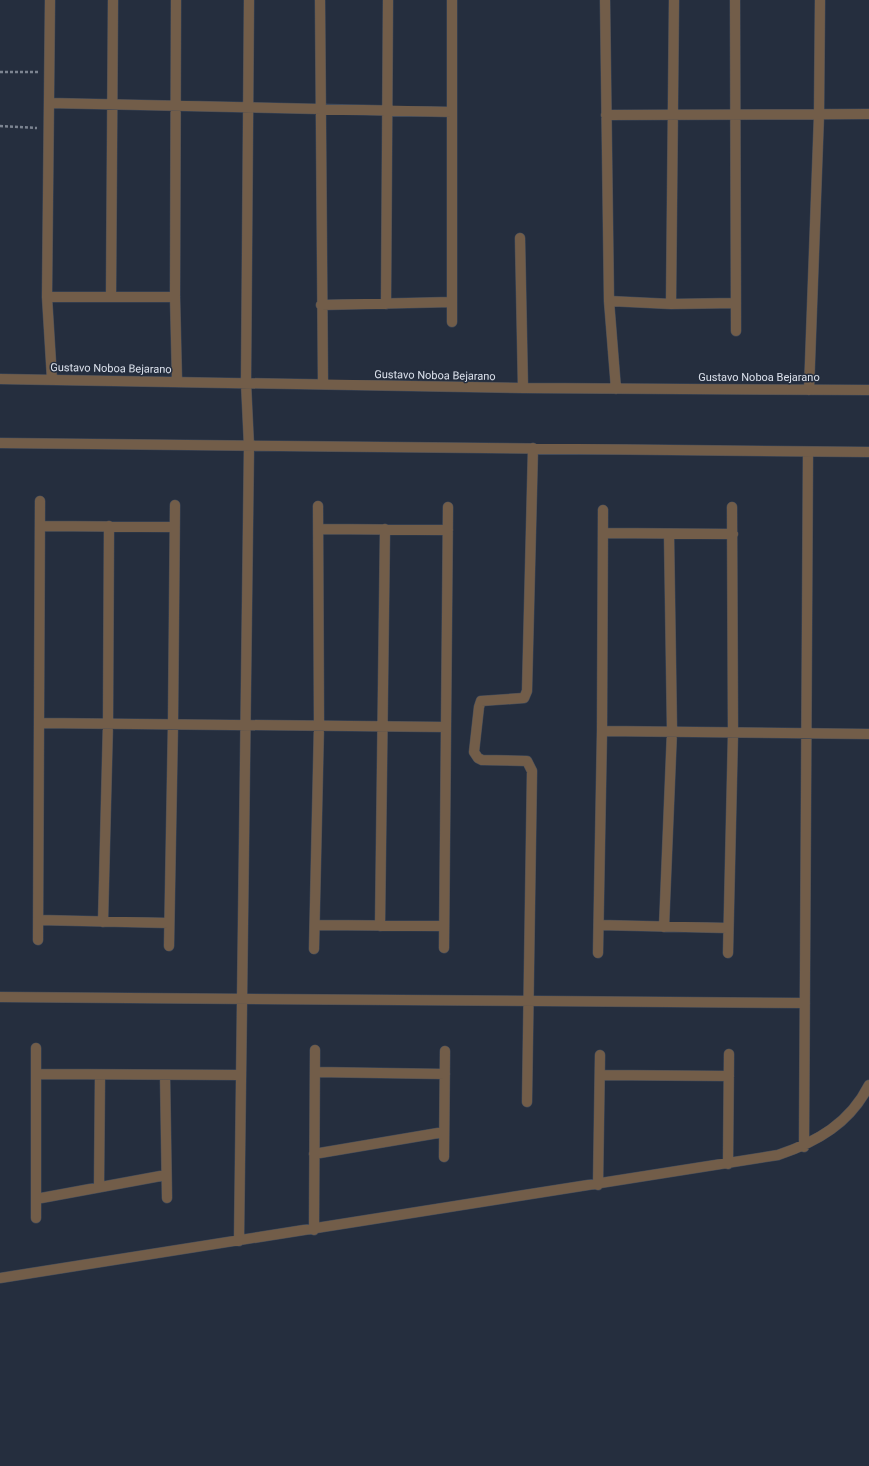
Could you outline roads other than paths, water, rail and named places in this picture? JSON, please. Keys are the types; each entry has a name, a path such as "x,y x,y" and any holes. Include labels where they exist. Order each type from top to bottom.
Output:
{"street":[{"path":"50,0 48,72 47,297 52,379"},
{"path":"111,297 113,0"},
{"path":"176,0 175,297 177,382"},
{"path":"239,1241 249,446 246,383 249,0"},
{"path":"320,0 321,305 323,384"},
{"path":"386,304 388,0"},
{"path":"452,0 452,322"},
{"path":"605,0 610,301 616,389"},
{"path":"671,304 674,0"},
{"path":"736,0 736,331"},
{"path":"809,390 819,115 820,0"},
{"path":"49,103 452,112"},
{"path":"606,116 869,114"},
{"path":"520,238 523,388"},
{"path":"47,297 175,297"},
{"path":"610,301 671,304 736,303"},
{"path":"321,305 452,302"},
{"name":"Gustavo Noboa Bejarano","path":"0,379 523,388 869,390"},
{"path":"0,443 869,452"},
{"path":"527,1102 532,771 527,761 482,760 478,758 474,752 481,701 524,698 527,691 533,448"},
{"path":"804,1147 808,452"},
{"path":"38,940 40,501"},
{"path":"168,946 173,724 174,505"},
{"path":"314,949 319,725 318,506"},
{"path":"444,948 448,507"},
{"path":"728,953 733,732 732,507"},
{"path":"598,953 602,731 602,510"},
{"path":"40,526 174,527"},
{"path":"102,922 108,723 109,526"},
{"path":"318,529 448,530"},
{"path":"380,926 385,529"},
{"path":"602,533 733,534"},
{"path":"664,927 672,731 669,534"},
{"path":"39,723 446,727"},
{"path":"602,731 869,734"},
{"path":"38,920 169,923"},
{"path":"315,925 444,926"},
{"path":"598,925 728,928"},
{"path":"0,997 805,1003"},
{"path":"36,1048 36,1218"},
{"path":"314,1230 315,1050"},
{"path":"444,1157 445,1051"},
{"path":"728,1164 729,1054"},
{"path":"598,1185 600,1055"},
{"path":"315,1072 445,1074"},
{"path":"37,1074 241,1075"},
{"path":"99,1187 100,1075"},
{"path":"165,1075 166,1198"},
{"path":"600,1075 729,1076"},
{"path":"0,1278 314,1230 778,1155 804,1147 838,1126 864,1094 869,1085"},
{"path":"314,1154 444,1132"},
{"path":"36,1199 166,1175"}]}
